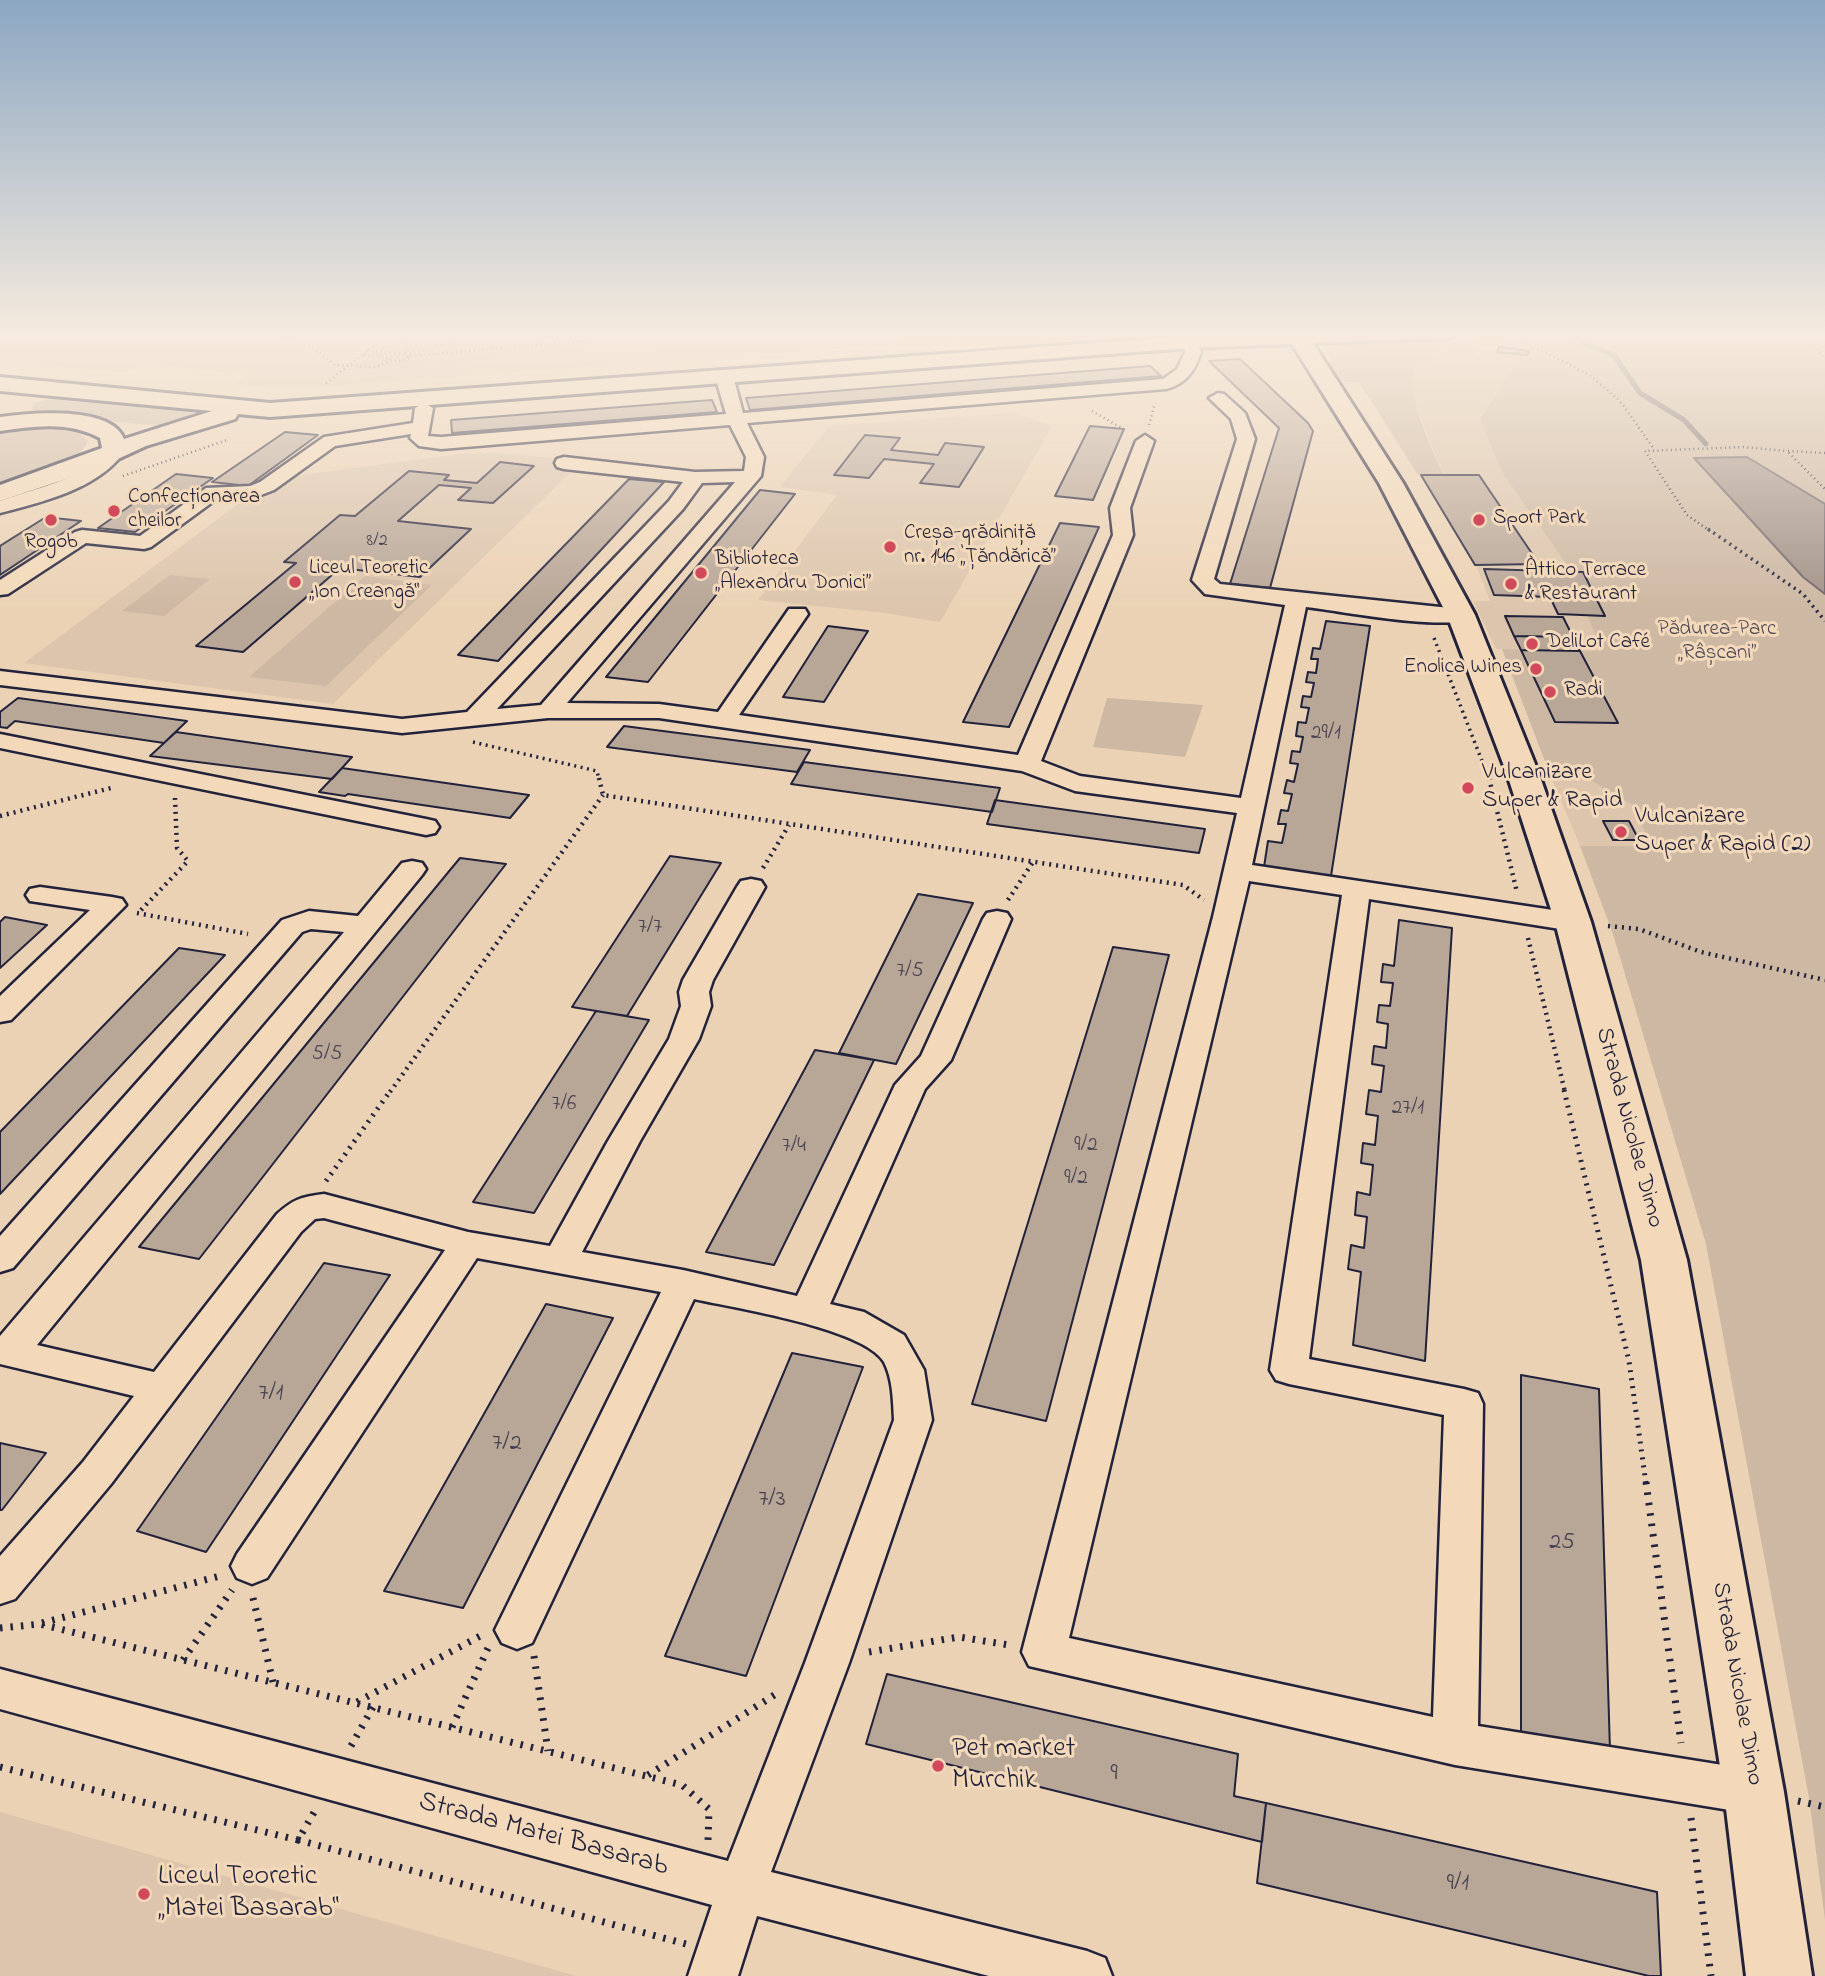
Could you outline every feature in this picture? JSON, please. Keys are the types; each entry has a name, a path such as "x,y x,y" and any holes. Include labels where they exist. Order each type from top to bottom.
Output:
{"main road":[{"path":"89,424 100,427 111,435 115,452"},
{"path":"0,493 75,468 163,432 192,424"},
{"name":"Strada Nicolae Dimo","path":"1354,424 1391,483 1442,615 1524,774 1573,922 1664,1260 1754,1792 1779,1976"}],"street":[{"path":"0,589 82,536 144,542 213,492 253,492 268,486 330,441 421,427 419,438 425,442 441,443 672,424"},
{"path":"548,711 751,476 755,467 754,454 739,424"},
{"path":"1242,424 1246,439 1203,580 1207,585 1220,590 1297,600 1442,615"},
{"path":"1027,764 1123,535 1120,508 1145,441"},
{"path":"0,507 94,474 111,460 115,452"},
{"path":"565,463 693,478 751,476"},
{"path":"470,730 676,505 691,487 693,478"},
{"path":"1297,600 1227,917 1044,1652 1455,1744 1754,1792"},
{"path":"724,720 797,614"},
{"path":"1,679 402,726 470,730 548,711 637,709 1027,764 1075,783 1225,803 1251,809"},
{"path":"0,741 426,827"},
{"path":"161,1388 4,1352 412,869"},
{"path":"1238,871 1573,922"},
{"path":"560,1260 624,1141 684,1039 696,1006 694,992 698,980 751,887"},
{"path":"1357,888 1289,1370 1464,1404 1455,1744"},
{"path":"40,895 125,909"},
{"path":"0,1013 125,909"},
{"path":"808,1312 911,1085 935,1060 997,919"},
{"path":"0,1259 292,926 309,920 365,925"},
{"path":"0,1586 97,1473 289,1223 306,1208 324,1206 468,1244 683,1283 851,1322 891,1345 912,1392 913,1420 827,1663 725,1885 717,1965"},
{"path":"249,1567 468,1244"},
{"path":"508,1627 683,1283"},
{"name":"Strada Matei Basarab","path":"0,1689 725,1885 1087,1976"}],"path":[{"path":"1116,424 1145,441 1149,424"},
{"path":"1636,424 1654,449"},
{"path":"1825,453 1743,447 1645,451 1674,499 1687,514 1803,594 1825,621"},
{"path":"1787,451 1825,489"},
{"path":"1442,615 1493,789 1629,1361 1711,1976"},
{"path":"306,1208 603,795 597,771 470,730"},
{"path":"0,816 169,775 177,848 188,861 125,909"},
{"path":"603,795 1183,885 1227,917"},
{"path":"751,887 789,824"},
{"path":"997,919 1032,862"},
{"path":"125,909 278,940"},
{"path":"1573,922 1639,929 1701,952 1825,980"},
{"path":"0,1628 40,1624 249,1567"},
{"path":"183,1660 249,1567"},
{"path":"249,1567 273,1682"},
{"path":"40,1624 682,1785 709,1810 725,1885"},
{"path":"356,1702 508,1627 531,1633 548,1751"},
{"path":"452,1727 508,1627"},
{"path":"959,1637 1044,1652"},
{"path":"298,1840 373,1707"},
{"path":"0,1767 298,1840 717,1965"}],"shaded area":[{"path":"1423,424 1509,424 1503,474 1567,565 1603,651 1496,649 1473,601 1490,601 1476,565 1421,475 1443,474"},
{"name":"Creșa-grădiniță nr. 146 „Țăndărică”","path":"829,426 1052,426 940,622 885,613 758,600 837,495 780,487"},
{"name":"Liceul Teoretic „Ion Creangă“","path":"491,453 583,460 333,704 24,663 242,501 271,493 295,476 460,454"},
{"path":"1747,457 1825,504 1825,594 1803,577 1694,458"},
{"path":"1575,771 1635,806 1649,847 1580,846 1551,777"},
{"name":"Liceul Teoretic „Matei Basarab“","path":"0,1812 576,1976 0,1976"}],"green space":[{"path":"1386,424 1423,424 1443,475 1418,475"},
{"name":"Pădurea-Parc „Râșcani”","path":"1482,424 1825,424 1825,504 1747,457 1695,459 1803,577 1825,594 1825,1920 1809,1798 1706,1244 1612,931 1580,846 1649,846 1635,806 1575,771 1551,777 1502,649 1602,651 1567,565 1503,474"},
{"path":"53,426 75,430 88,441 83,449 63,463 0,483 0,430"},
{"path":"170,575 210,579 164,616 122,611"},
{"path":"365,576 432,585 326,686 249,677"},
{"path":"1107,698 1203,705 1185,757 1093,747"}],"building":[{"path":"451,424 563,424 452,433"},
{"path":"1275,424 1309,424 1313,431 1270,588 1230,584 1279,428"},
{"path":"1090,426 1124,429 1093,500 1055,496"},
{"path":"285,432 318,435 248,486 212,482"},
{"path":"865,435 900,438 891,450 938,455 945,443 984,447 959,487 920,483 934,464 884,459 869,478 834,475"},
{"path":"500,462 534,466 493,503 458,500 471,488 439,485 398,521 471,529 420,577 340,568 243,652 196,646 296,563 284,562 340,515 355,516 409,471 449,475 444,480 477,483"},
{"path":"176,474 213,478 135,532 98,528"},
{"name":"Sport Park","path":"1421,475 1479,475 1539,564 1475,565"},
{"path":"629,479 664,482 498,661 458,655"},
{"path":"760,490 795,494 648,682 606,677"},
{"path":"46,517 81,521 0,575 0,546"},
{"path":"1060,523 1099,527 1009,727 963,722"},
{"path":"1484,569 1583,572 1605,616 1558,614 1550,597 1494,595"},
{"path":"1505,616 1563,617 1573,637 1514,636"},
{"path":"1326,621 1370,626 1331,876 1264,867 1268,841 1282,843 1286,824 1278,824 1281,810 1288,811 1292,794 1284,793 1287,780 1294,782 1298,764 1290,763 1292,751 1300,752 1303,737 1296,736 1298,722 1306,723 1309,708 1301,707 1303,696 1311,697 1314,683 1306,682 1308,672 1316,673 1318,659 1311,659 1313,648 1320,649"},
{"path":"828,626 868,631 824,702 783,697"},
{"path":"1514,636 1573,637 1580,651 1521,650"},
{"path":"1521,650 1580,651 1618,723 1555,722"},
{"path":"18,698 187,721 164,743 15,721 7,728 0,727 0,712"},
{"path":"624,726 810,750 797,772 607,747"},
{"path":"176,732 352,757 332,779 150,756"},
{"path":"804,762 1000,788 992,812 791,784"},
{"path":"342,768 529,795 510,818 319,792"},
{"path":"995,800 1205,829 1199,853 987,824"},
{"path":"1603,821 1629,821 1639,840 1613,840"},
{"path":"670,856 721,863 627,1016 572,1007"},
{"path":"460,858 506,864 199,1259 139,1247"},
{"path":"918,894 973,903 896,1064 839,1053"},
{"path":"5,917 47,925 0,968 0,922"},
{"path":"1399,920 1452,928 1425,1361 1353,1345 1361,1272 1348,1269 1351,1245 1364,1248 1367,1217 1355,1215 1357,1192 1370,1195 1373,1165 1361,1163 1363,1143 1375,1145 1378,1116 1366,1114 1369,1090 1381,1092 1384,1066 1372,1064 1374,1046 1386,1048 1388,1024 1377,1022 1379,1005 1390,1006 1393,983 1381,982 1383,964 1394,966"},
{"path":"1113,947 1169,955 1046,1421 972,1404"},
{"path":"179,948 225,955 0,1194 0,1132"},
{"path":"596,1011 649,1020 534,1213 473,1202"},
{"path":"815,1050 874,1060 774,1265 706,1252"},
{"path":"324,1263 390,1275 206,1552 137,1531"},
{"path":"546,1304 613,1318 463,1608 384,1591"},
{"path":"792,1353 863,1367 746,1676 665,1656"},
{"path":"1521,1375 1599,1389 1610,1751 1521,1732"},
{"path":"0,1443 46,1453 2,1510 0,1510"},
{"path":"887,1674 1238,1754 1234,1796 1266,1803 1262,1842 866,1744"},
{"path":"1266,1803 1657,1892 1661,1976 1649,1976 1257,1883"}],"waterway":[{"path":"1688,424 1706,444"}],"place":[{"name":"Confecționarea cheilor","path":"114,511"},
{"name":"Rogob","path":"51,520"},
{"name":"Sport Park","path":"1479,520"},
{"name":"Creșa-grădiniță nr. 146 „Țăndărică”","path":"890,547"},
{"name":"Biblioteca „Alexandru Donici”","path":"701,573"},
{"name":"Liceul Teoretic „Ion Creangă“","path":"295,582"},
{"name":"Àttico Terrace & Restaurant","path":"1511,584"},
{"name":"DeliLot Café","path":"1532,644"},
{"name":"Enolica Wines","path":"1536,669"},
{"name":"Radi","path":"1550,692"},
{"name":"Vulcanizare Super & Rapid","path":"1468,788"},
{"name":"Vulcanizare Super & Rapid (2)","path":"1621,832"},
{"name":"Pet market Murchik","path":"938,1766"},
{"name":"Liceul Teoretic „Matei Basarab“","path":"144,1894"}]}
